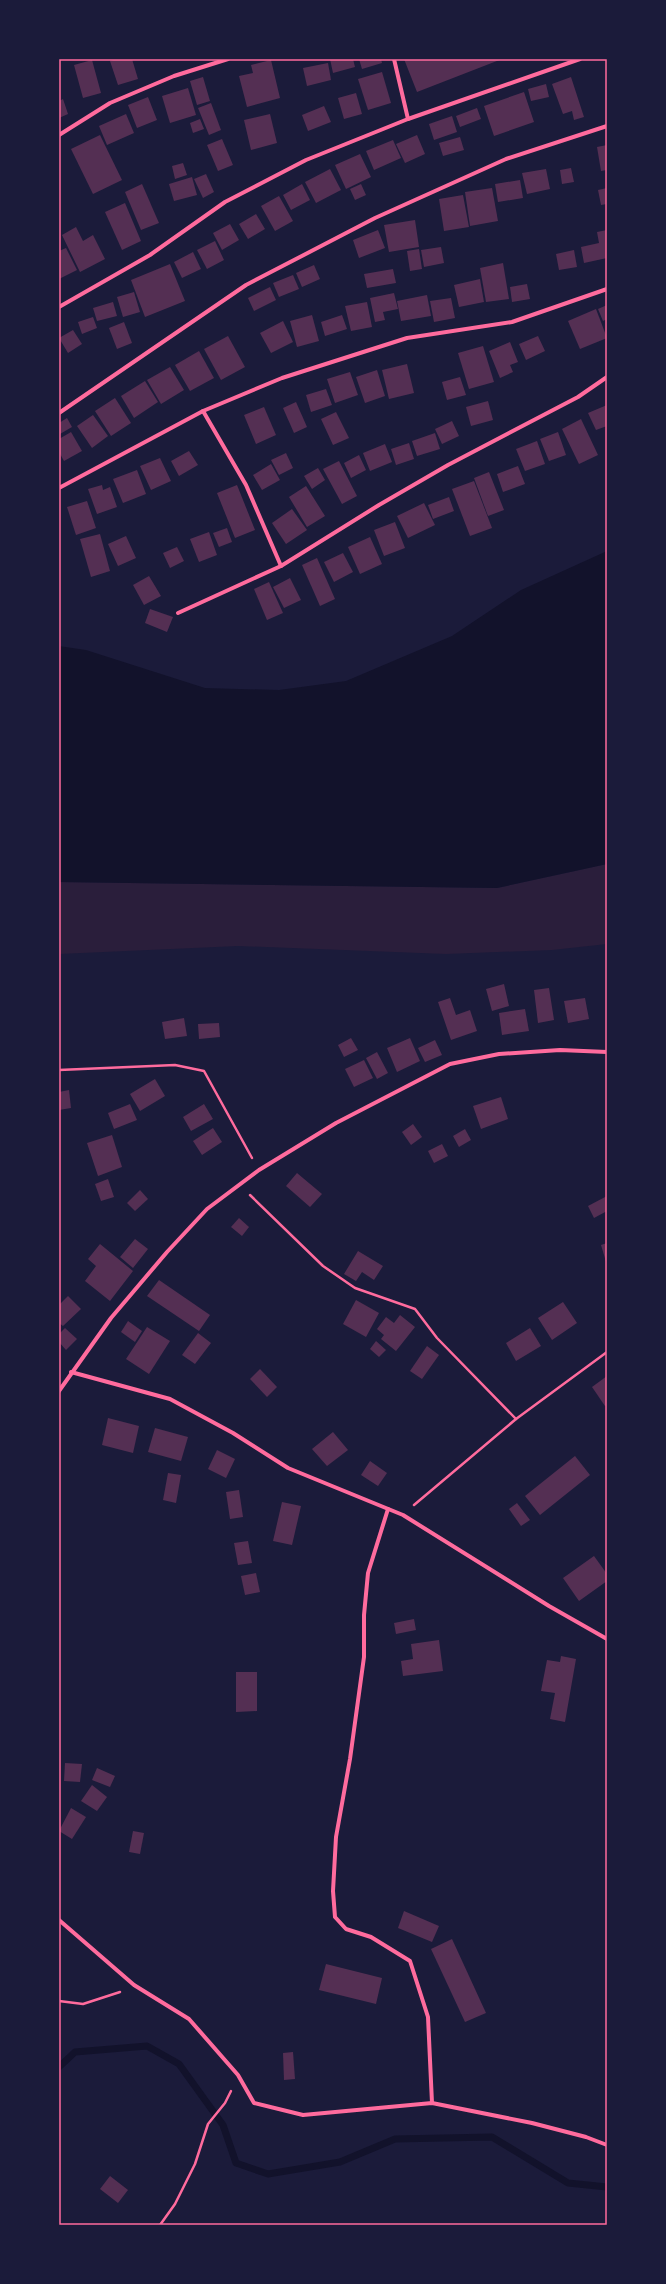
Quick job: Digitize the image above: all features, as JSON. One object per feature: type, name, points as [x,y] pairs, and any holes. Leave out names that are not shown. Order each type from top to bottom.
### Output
[{"type":"street","points":[[59,135],[110,103],[174,76],[228,59]]},
{"type":"street","points":[[394,59],[408,119]]},
{"type":"street","points":[[59,307],[150,255],[225,202],[306,160],[408,119],[580,59]]},
{"type":"street","points":[[59,412],[246,285],[375,218],[506,159],[607,126]]},
{"type":"street","points":[[59,488],[202,411],[282,378],[407,338],[512,322],[607,289]]},
{"type":"street","points":[[178,613],[281,566],[386,501],[578,397],[607,377]]},
{"type":"street","points":[[202,411],[246,485],[281,566]]},
{"type":"street","points":[[59,1391],[71,1372],[111,1318],[167,1252],[207,1209],[238,1184],[259,1170],[336,1123],[450,1064],[507,1054],[560,1050],[607,1052]]},
{"type":"street","points":[[71,1372],[170,1399],[233,1433],[288,1468],[403,1514],[550,1606],[607,1639]]},
{"type":"street","points":[[388,1509],[368,1573],[364,1615],[364,1657],[350,1759],[336,1837],[333,1891],[335,1917],[346,1929],[371,1937],[410,1961],[428,2016],[432,2103]]},
{"type":"street","points":[[59,1920],[134,1985],[189,2019],[238,2076],[254,2103],[303,2115],[432,2103],[532,2123],[586,2137],[607,2145]]},
{"type":"path","points":[[59,1070],[175,1065],[204,1071],[259,1170]]},
{"type":"path","points":[[238,1184],[323,1266],[355,1288],[415,1309],[437,1338],[516,1419]]},
{"type":"path","points":[[403,1514],[516,1419],[607,1352]]},
{"type":"path","points":[[59,2001],[83,2004],[116,1995],[134,1985]]},
{"type":"path","points":[[160,2225],[175,2204],[195,2164],[208,2124],[225,2103]]},
{"type":"shaded area","points":[[607,551],[607,864],[497,888],[59,882],[59,646],[86,650],[205,688],[279,690],[346,681],[452,636],[521,590]]},
{"type":"shaded area","points":[[607,864],[607,944],[552,950],[446,954],[238,946],[59,954],[59,882],[497,888]]},
{"type":"building","points":[[117,59],[132,59],[138,79],[118,85],[110,61]]},
{"type":"building","points":[[330,59],[353,59],[355,67],[333,73]]},
{"type":"building","points":[[359,59],[381,59],[382,63],[362,69]]},
{"type":"building","points":[[404,59],[502,59],[417,92]]},
{"type":"building","points":[[92,60],[101,93],[83,98],[74,65]]},
{"type":"building","points":[[271,60],[280,98],[247,107],[239,76],[253,73],[251,65]]},
{"type":"building","points":[[328,63],[331,80],[307,86],[303,68]]},
{"type":"building","points":[[382,72],[391,103],[368,110],[358,79]]},
{"type":"building","points":[[203,77],[210,101],[197,105],[190,81]]},
{"type":"building","points":[[571,77],[584,117],[574,120],[572,111],[563,114],[552,84]]},
{"type":"building","points":[[546,84],[549,97],[531,101],[528,89]]},
{"type":"building","points":[[188,88],[196,115],[170,123],[162,96]]},
{"type":"building","points":[[524,92],[534,122],[494,136],[484,106]]},
{"type":"building","points":[[356,93],[362,114],[344,119],[338,98]]},
{"type":"building","points":[[148,97],[157,120],[137,128],[128,105]]},
{"type":"building","points":[[63,99],[68,114],[59,118],[59,101]]},
{"type":"building","points":[[211,103],[221,130],[209,135],[198,108]]},
{"type":"building","points":[[324,106],[331,122],[308,131],[302,115]]},
{"type":"building","points":[[477,108],[481,119],[460,127],[456,116]]},
{"type":"building","points":[[126,114],[134,133],[107,145],[99,126]]},
{"type":"building","points":[[270,114],[277,143],[251,150],[244,120]]},
{"type":"building","points":[[452,116],[457,132],[434,140],[429,124]]},
{"type":"building","points":[[200,119],[204,129],[193,133],[190,123]]},
{"type":"building","points":[[100,135],[122,180],[93,194],[71,149]]},
{"type":"building","points":[[417,135],[425,154],[405,163],[396,144]]},
{"type":"building","points":[[460,137],[464,150],[443,156],[439,143]]},
{"type":"building","points":[[222,139],[233,165],[218,171],[207,145]]},
{"type":"building","points":[[393,140],[401,158],[374,170],[366,151]]},
{"type":"building","points":[[607,145],[607,170],[601,171],[597,147]]},
{"type":"building","points":[[360,154],[371,177],[346,189],[335,165]]},
{"type":"building","points":[[183,163],[187,175],[175,179],[172,166]]},
{"type":"building","points":[[571,168],[574,182],[562,184],[560,170]]},
{"type":"building","points":[[330,169],[341,190],[316,203],[305,182]]},
{"type":"building","points":[[546,169],[550,189],[527,194],[522,173]]},
{"type":"building","points":[[206,174],[214,192],[203,198],[194,179]]},
{"type":"building","points":[[192,177],[197,195],[174,201],[169,184]]},
{"type":"building","points":[[520,180],[523,198],[498,202],[495,184]]},
{"type":"building","points":[[142,184],[159,223],[141,230],[125,192]]},
{"type":"building","points":[[302,184],[310,200],[291,210],[283,195]]},
{"type":"building","points":[[361,184],[366,195],[355,200],[350,189]]},
{"type":"building","points":[[492,188],[498,221],[470,226],[465,192]]},
{"type":"building","points":[[607,188],[607,204],[601,205],[598,190]]},
{"type":"building","points":[[463,195],[469,227],[444,231],[439,199]]},
{"type":"building","points":[[279,196],[293,221],[275,231],[261,206]]},
{"type":"building","points":[[125,203],[141,241],[122,250],[105,212]]},
{"type":"building","points":[[256,214],[265,229],[248,239],[239,224]]},
{"type":"building","points":[[415,220],[419,247],[389,252],[384,225]]},
{"type":"building","points":[[230,224],[239,240],[222,250],[213,233]]},
{"type":"building","points":[[76,227],[83,241],[93,235],[105,259],[80,272],[62,235]]},
{"type":"building","points":[[378,230],[385,248],[359,258],[353,240]]},
{"type":"building","points":[[607,230],[607,258],[584,263],[581,247],[599,243],[597,232]]},
{"type":"building","points":[[215,241],[224,260],[207,269],[197,250]]},
{"type":"building","points":[[441,247],[444,263],[424,267],[421,250]]},
{"type":"building","points":[[66,248],[77,270],[59,279],[59,251]]},
{"type":"building","points":[[419,249],[422,269],[410,271],[407,251]]},
{"type":"building","points":[[574,250],[577,267],[559,270],[556,254]]},
{"type":"building","points":[[193,252],[201,269],[182,278],[174,262]]},
{"type":"building","points":[[503,263],[509,299],[486,302],[480,268]]},
{"type":"building","points":[[170,264],[185,301],[145,317],[131,280]]},
{"type":"building","points":[[314,265],[320,279],[302,287],[296,273]]},
{"type":"building","points":[[393,269],[396,283],[367,288],[364,274]]},
{"type":"building","points":[[293,275],[299,289],[279,297],[273,283]]},
{"type":"building","points":[[480,279],[484,302],[459,307],[454,285]]},
{"type":"building","points":[[527,284],[530,299],[512,302],[510,287]]},
{"type":"building","points":[[270,287],[276,300],[254,311],[248,298]]},
{"type":"building","points":[[134,292],[140,312],[123,317],[117,297]]},
{"type":"building","points":[[394,293],[398,309],[383,312],[385,320],[375,322],[370,298]]},
{"type":"building","points":[[427,295],[431,316],[401,321],[397,301]]},
{"type":"building","points":[[451,298],[455,318],[434,322],[430,301]]},
{"type":"building","points":[[113,302],[117,316],[97,321],[93,308]]},
{"type":"building","points":[[367,302],[372,327],[351,331],[345,306]]},
{"type":"building","points":[[607,305],[607,319],[603,321],[598,309]]},
{"type":"building","points":[[596,309],[607,338],[580,349],[568,321]]},
{"type":"building","points":[[312,315],[319,341],[297,347],[290,321]]},
{"type":"building","points":[[342,315],[347,329],[325,336],[321,322]]},
{"type":"building","points":[[93,317],[97,328],[82,334],[78,322]]},
{"type":"building","points":[[283,321],[293,342],[271,353],[260,333]]},
{"type":"building","points":[[124,322],[132,343],[117,349],[109,328]]},
{"type":"building","points":[[73,330],[82,344],[68,353],[59,338]]},
{"type":"building","points":[[228,336],[245,367],[221,380],[204,349]]},
{"type":"building","points":[[538,336],[545,351],[526,360],[519,344]]},
{"type":"building","points":[[510,342],[518,362],[510,365],[513,372],[500,378],[489,351]]},
{"type":"building","points":[[483,346],[494,382],[469,389],[458,353]]},
{"type":"building","points":[[199,351],[214,378],[190,391],[175,365]]},
{"type":"building","points":[[407,364],[414,393],[389,399],[382,370]]},
{"type":"building","points":[[170,367],[184,390],[161,404],[147,380]]},
{"type":"building","points":[[377,370],[385,396],[365,403],[356,377]]},
{"type":"building","points":[[350,372],[358,395],[335,403],[327,379]]},
{"type":"building","points":[[460,377],[466,395],[447,400],[442,382]]},
{"type":"building","points":[[145,381],[158,402],[134,418],[121,396]]},
{"type":"building","points":[[326,389],[332,405],[311,412],[306,395]]},
{"type":"building","points":[[115,398],[131,423],[111,436],[95,411]]},
{"type":"building","points":[[488,401],[493,420],[471,426],[466,407]]},
{"type":"building","points":[[296,402],[307,427],[294,433],[283,408]]},
{"type":"building","points":[[607,405],[607,426],[596,430],[588,413]]},
{"type":"building","points":[[264,407],[276,435],[256,444],[244,415]]},
{"type":"building","points":[[336,412],[349,438],[333,445],[321,419]]},
{"type":"building","points":[[93,415],[108,436],[92,448],[77,426]]},
{"type":"building","points":[[67,418],[72,427],[60,434],[59,423]]},
{"type":"building","points":[[581,419],[598,455],[579,464],[562,429]]},
{"type":"building","points":[[452,421],[459,436],[442,444],[435,429]]},
{"type":"building","points":[[71,432],[82,451],[64,461],[59,452],[59,439]]},
{"type":"building","points":[[558,432],[566,455],[549,461],[540,439]]},
{"type":"building","points":[[435,433],[440,449],[417,456],[412,441]]},
{"type":"building","points":[[537,441],[545,464],[525,471],[516,449]]},
{"type":"building","points":[[409,443],[414,459],[396,465],[391,449]]},
{"type":"building","points":[[385,444],[392,462],[370,471],[363,453]]},
{"type":"building","points":[[189,451],[198,465],[179,476],[171,461]]},
{"type":"building","points":[[286,453],[293,468],[279,475],[271,460]]},
{"type":"building","points":[[359,455],[366,470],[351,478],[344,463]]},
{"type":"building","points":[[160,458],[171,481],[151,490],[140,466]]},
{"type":"building","points":[[339,461],[357,496],[342,504],[323,469]]},
{"type":"building","points":[[271,464],[280,480],[262,490],[253,475]]},
{"type":"building","points":[[518,466],[525,484],[503,492],[497,474]]},
{"type":"building","points":[[318,468],[325,480],[312,489],[304,476]]},
{"type":"building","points":[[137,470],[146,494],[123,503],[113,479]]},
{"type":"building","points":[[489,472],[504,510],[488,516],[474,478]]},
{"type":"building","points":[[474,481],[492,528],[470,536],[452,489]]},
{"type":"building","points":[[102,485],[103,490],[110,487],[117,507],[97,514],[88,489]]},
{"type":"building","points":[[237,485],[255,530],[235,538],[217,493]]},
{"type":"building","points":[[306,486],[325,516],[307,527],[289,497]]},
{"type":"building","points":[[449,497],[454,511],[433,519],[428,505]]},
{"type":"building","points":[[87,501],[96,528],[76,535],[67,507]]},
{"type":"building","points":[[424,503],[435,525],[408,538],[397,516]]},
{"type":"building","points":[[292,509],[307,530],[286,544],[272,523]]},
{"type":"building","points":[[395,522],[405,548],[384,556],[374,530]]},
{"type":"building","points":[[227,528],[232,542],[219,547],[213,533]]},
{"type":"building","points":[[209,532],[217,555],[199,562],[190,539]]},
{"type":"building","points":[[100,534],[110,571],[91,577],[80,539]]},
{"type":"building","points":[[126,536],[136,558],[118,566],[108,544]]},
{"type":"building","points":[[370,537],[382,564],[360,574],[348,547]]},
{"type":"building","points":[[177,547],[184,561],[170,568],[163,553]]},
{"type":"building","points":[[343,553],[353,572],[334,582],[324,562]]},
{"type":"building","points":[[317,558],[335,599],[320,606],[302,565]]},
{"type":"building","points":[[149,576],[161,596],[144,605],[133,585]]},
{"type":"building","points":[[290,578],[301,600],[284,608],[273,587]]},
{"type":"building","points":[[269,582],[283,613],[267,620],[254,589]]},
{"type":"building","points":[[150,609],[173,617],[167,632],[145,623]]},
{"type":"building","points":[[504,984],[509,1006],[492,1011],[486,989]]},
{"type":"building","points":[[549,988],[554,1020],[538,1023],[534,990]]},
{"type":"building","points":[[450,998],[456,1015],[470,1010],[477,1031],[451,1040],[438,1002]]},
{"type":"building","points":[[585,998],[589,1019],[568,1023],[564,1001]]},
{"type":"building","points":[[525,1009],[529,1031],[502,1035],[499,1013]]},
{"type":"building","points":[[184,1018],[187,1036],[165,1039],[162,1022]]},
{"type":"building","points":[[219,1023],[220,1037],[199,1039],[198,1024]]},
{"type":"building","points":[[351,1038],[358,1050],[344,1057],[338,1045]]},
{"type":"building","points":[[410,1038],[420,1061],[397,1072],[387,1048]]},
{"type":"building","points":[[435,1040],[442,1055],[425,1062],[418,1048]]},
{"type":"building","points":[[377,1052],[388,1073],[377,1079],[366,1058]]},
{"type":"building","points":[[364,1060],[373,1078],[354,1087],[345,1069]]},
{"type":"building","points":[[155,1079],[165,1096],[140,1111],[130,1094]]},
{"type":"building","points":[[69,1090],[71,1108],[59,1110],[59,1092]]},
{"type":"building","points":[[501,1097],[508,1119],[481,1129],[473,1106]]},
{"type":"building","points":[[130,1104],[137,1120],[114,1129],[108,1113]]},
{"type":"building","points":[[204,1104],[213,1119],[191,1131],[183,1117]]},
{"type":"building","points":[[413,1124],[422,1137],[411,1145],[402,1132]]},
{"type":"building","points":[[213,1128],[222,1142],[202,1155],[193,1141]]},
{"type":"building","points":[[465,1129],[471,1140],[459,1147],[453,1136]]},
{"type":"building","points":[[112,1135],[122,1167],[98,1176],[87,1143]]},
{"type":"building","points":[[442,1144],[448,1156],[434,1163],[428,1151]]},
{"type":"building","points":[[297,1173],[322,1194],[310,1207],[286,1186]]},
{"type":"building","points":[[108,1179],[114,1197],[101,1201],[95,1184]]},
{"type":"building","points":[[140,1190],[148,1199],[135,1211],[127,1203]]},
{"type":"building","points":[[607,1196],[607,1211],[594,1218],[588,1206]]},
{"type":"building","points":[[239,1218],[249,1227],[242,1236],[231,1227]]},
{"type":"building","points":[[135,1239],[148,1249],[133,1268],[120,1257]]},
{"type":"building","points":[[607,1243],[607,1265],[601,1245]]},
{"type":"building","points":[[100,1244],[133,1271],[110,1301],[85,1281],[96,1266],[88,1259]]},
{"type":"building","points":[[358,1251],[383,1266],[374,1280],[362,1272],[356,1281],[344,1274]]},
{"type":"building","points":[[159,1280],[210,1315],[199,1331],[147,1296]]},
{"type":"building","points":[[68,1296],[81,1309],[63,1326],[59,1323],[59,1305]]},
{"type":"building","points":[[356,1300],[379,1313],[366,1337],[343,1324]]},
{"type":"building","points":[[563,1302],[577,1323],[552,1340],[538,1318]]},
{"type":"building","points":[[400,1315],[415,1327],[396,1351],[381,1339],[384,1335],[377,1329],[386,1317],[394,1323]]},
{"type":"building","points":[[128,1321],[142,1331],[135,1342],[121,1332]]},
{"type":"building","points":[[147,1327],[170,1341],[149,1374],[126,1359]]},
{"type":"building","points":[[65,1328],[77,1339],[66,1350],[59,1342],[59,1334]]},
{"type":"building","points":[[530,1328],[541,1346],[516,1361],[506,1343]]},
{"type":"building","points":[[198,1333],[211,1343],[195,1364],[182,1355]]},
{"type":"building","points":[[376,1341],[386,1350],[379,1357],[370,1349]]},
{"type":"building","points":[[427,1346],[439,1355],[422,1379],[410,1371]]},
{"type":"building","points":[[260,1369],[277,1387],[267,1397],[250,1379]]},
{"type":"building","points":[[607,1376],[607,1405],[605,1406],[592,1387]]},
{"type":"building","points":[[108,1418],[139,1426],[133,1453],[102,1445]]},
{"type":"building","points":[[155,1428],[188,1437],[181,1461],[148,1452]]},
{"type":"building","points":[[333,1432],[348,1450],[327,1466],[312,1449]]},
{"type":"building","points":[[217,1450],[235,1459],[226,1478],[208,1469]]},
{"type":"building","points":[[575,1456],[590,1475],[540,1515],[525,1496]]},
{"type":"building","points":[[370,1461],[387,1473],[378,1486],[361,1475]]},
{"type":"building","points":[[168,1473],[181,1475],[176,1503],[163,1500]]},
{"type":"building","points":[[239,1490],[243,1517],[230,1519],[226,1492]]},
{"type":"building","points":[[282,1502],[301,1506],[292,1545],[273,1541]]},
{"type":"building","points":[[517,1503],[530,1520],[521,1526],[509,1509]]},
{"type":"building","points":[[248,1541],[252,1563],[238,1565],[234,1543]]},
{"type":"building","points":[[594,1556],[607,1574],[607,1581],[579,1601],[563,1578]]},
{"type":"building","points":[[256,1573],[260,1592],[245,1595],[241,1576]]},
{"type":"building","points":[[414,1619],[416,1630],[396,1634],[394,1623]]},
{"type":"building","points":[[439,1640],[443,1671],[403,1676],[401,1661],[413,1659],[411,1644]]},
{"type":"building","points":[[561,1656],[576,1659],[565,1722],[550,1719],[555,1693],[541,1691],[547,1660],[560,1662]]},
{"type":"building","points":[[236,1672],[257,1672],[257,1711],[236,1712]]},
{"type":"building","points":[[65,1763],[82,1764],[80,1782],[64,1781]]},
{"type":"building","points":[[97,1768],[115,1776],[110,1787],[92,1780]]},
{"type":"building","points":[[92,1785],[107,1797],[97,1811],[81,1801]]},
{"type":"building","points":[[71,1808],[86,1817],[72,1839],[59,1831]]},
{"type":"building","points":[[133,1831],[144,1833],[140,1854],[129,1852]]},
{"type":"building","points":[[404,1911],[439,1926],[432,1942],[398,1928]]},
{"type":"building","points":[[452,1939],[486,2013],[465,2022],[431,1949]]},
{"type":"building","points":[[326,1964],[382,1978],[376,2004],[319,1990]]},
{"type":"building","points":[[293,2052],[295,2079],[284,2080],[283,2053]]},
{"type":"building","points":[[110,2176],[128,2190],[118,2203],[100,2189]]},
{"type":"waterway","points":[[59,2067],[75,2052],[147,2046],[179,2064],[223,2125],[236,2163],[268,2174],[340,2162],[395,2139],[492,2137],[568,2183],[607,2187]]}]
